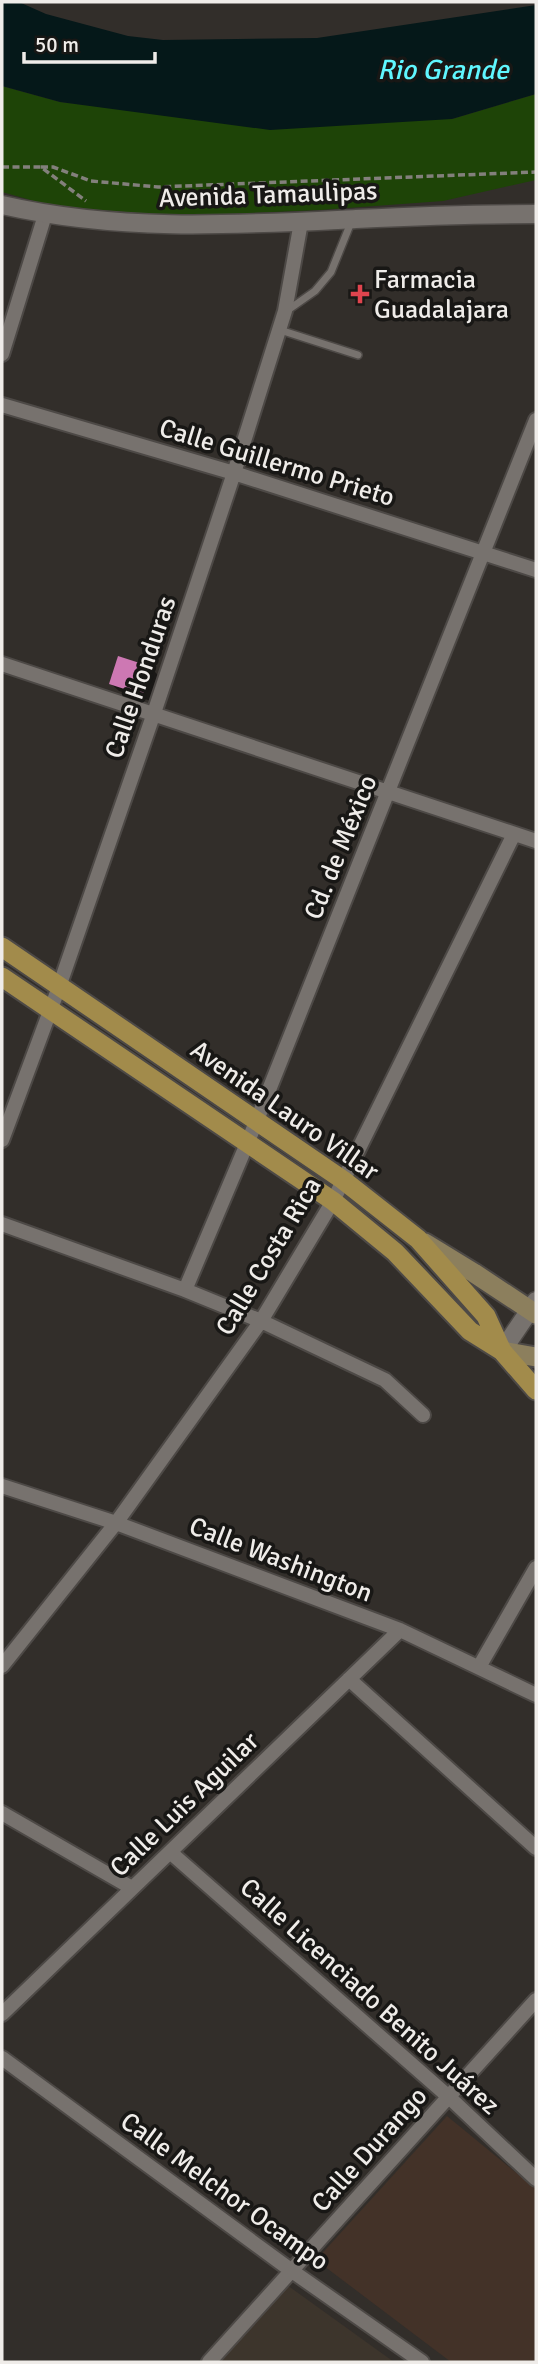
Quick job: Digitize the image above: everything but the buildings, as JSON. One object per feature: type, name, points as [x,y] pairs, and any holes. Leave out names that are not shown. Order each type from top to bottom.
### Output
[{"type":"main road","name":"Avenida Lauro Villar","points":[[2,947],[343,1180],[418,1239],[486,1316],[502,1351],[536,1390]]},
{"type":"main road","name":"Avenida Lauro Villar","points":[[2,977],[333,1201],[395,1252],[470,1331],[502,1351]]},
{"type":"main road","points":[[418,1239],[534,1309]]},
{"type":"main road","points":[[502,1351],[536,1357]]},
{"type":"street","name":"Avenida Tamaulipas","points":[[2,205],[46,215],[166,226],[536,214]]},
{"type":"street","points":[[2,354],[46,215]]},
{"type":"street","name":"Calle Honduras","points":[[2,1140],[59,987],[234,473],[280,330],[301,222]]},
{"type":"street","name":"Calle Guillermo Prieto","points":[[2,405],[234,473],[536,570]]},
{"type":"street","name":"Cd. de México","points":[[185,1290],[257,1120],[536,420]]},
{"type":"street","points":[[2,664],[536,841]]},
{"type":"street","name":"Calle Costa Rica","points":[[2,1666],[116,1523],[261,1321],[333,1201],[514,834]]},
{"type":"street","points":[[2,1224],[185,1290],[261,1321],[386,1380],[423,1415]]},
{"type":"street","points":[[502,1351],[534,1309]]},
{"type":"street","name":"Calle Washington","points":[[2,1486],[116,1523],[400,1630],[536,1695]]},
{"type":"street","points":[[479,1667],[536,1568]]},
{"type":"street","name":"Calle Luis Aguilar","points":[[2,2014],[400,1630]]},
{"type":"street","points":[[349,1679],[536,1848]]},
{"type":"street","points":[[2,1813],[132,1888]]},
{"type":"street","name":"Calle Licenciado Benito Juárez","points":[[170,1852],[450,2098],[536,2179]]},
{"type":"street","name":"Calle Durango","points":[[209,2362],[536,2000]]},
{"type":"street","name":"Calle Melchor Ocampo","points":[[2,2058],[292,2271],[422,2362]]},
{"type":"lane","points":[[285,311],[315,291],[331,272],[352,219]]},
{"type":"lane","points":[[280,330],[359,355]]},
{"type":"path","points":[[2,167],[53,167],[91,181],[158,187],[536,172]]},
{"type":"path","points":[[41,167],[112,222]]},
{"type":"shaded area","points":[[447,2116],[536,2189],[536,2362],[451,2362],[316,2260]]},
{"type":"shaded area","points":[[287,2285],[394,2362],[218,2362]]},
{"type":"green space","points":[[2,86],[60,102],[147,112],[452,119],[536,94],[536,180],[443,201],[320,210],[175,216],[52,206],[2,192]]},
{"type":"water","name":"Rio Grande","points":[[2,2],[19,2],[46,14],[128,36],[163,40],[317,38],[536,5],[536,94],[452,119],[270,130],[60,102],[2,86]]},
{"type":"place","name":"Farmacia Guadalajara","points":[[360,294]]}]
